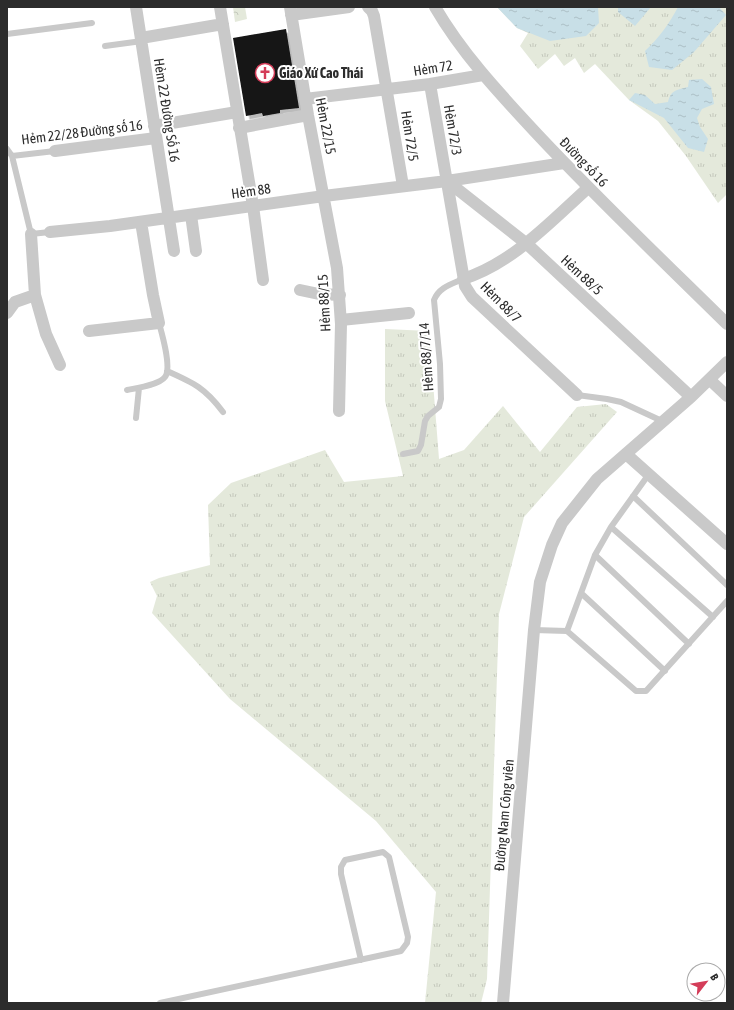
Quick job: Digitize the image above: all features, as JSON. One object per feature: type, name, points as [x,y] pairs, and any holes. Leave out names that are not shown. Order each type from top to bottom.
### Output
[{"type":"street","name":"Hẻm 22 Đường Số 16","points":[[136,7],[174,251]]},
{"type":"street","points":[[220,7],[253,206],[263,280]]},
{"type":"street","points":[[290,11],[349,7]]},
{"type":"street","name":"Hẻm 72/5","points":[[368,7],[372,10],[374,16],[388,90],[403,186]]},
{"type":"street","name":"Đường số 16","points":[[435,7],[460,47],[483,75],[564,163],[727,324]]},
{"type":"street","name":"Hẻm 22/15","points":[[290,11],[324,196]]},
{"type":"street","points":[[141,40],[223,24]]},
{"type":"street","name":"Hẻm 72","points":[[305,99],[388,90],[483,75]]},
{"type":"street","name":"Hẻm 72/3","points":[[430,84],[447,181]]},
{"type":"street","points":[[154,126],[237,112]]},
{"type":"street","points":[[239,128],[308,115]]},
{"type":"street","name":"Hẻm 22/28 Đường số 16","points":[[56,151],[156,138]]},
{"type":"street","name":"Hẻm 88","points":[[50,232],[141,222],[324,196],[447,181],[564,163]]},
{"type":"street","name":"Hẻm 88/5","points":[[447,181],[527,244],[691,397]]},
{"type":"street","name":"Hẻm 88/7","points":[[447,181],[465,286],[472,297],[577,396]]},
{"type":"street","points":[[463,280],[510,256],[527,244],[588,188]]},
{"type":"street","name":"Hẻm 88/15","points":[[324,196],[337,268],[340,295],[341,320],[339,410]]},
{"type":"street","points":[[191,215],[196,251]]},
{"type":"street","points":[[89,331],[159,323],[141,222]]},
{"type":"street","points":[[31,234],[35,295],[46,334],[60,366]]},
{"type":"street","points":[[300,290],[320,294],[340,295]]},
{"type":"street","points":[[7,313],[16,302],[35,295]]},
{"type":"street","points":[[341,320],[409,313]]},
{"type":"street","name":"Đường Nam Công viên","points":[[503,1003],[534,630],[540,582],[552,546],[562,523],[598,479],[710,380],[727,362]]},
{"type":"street","points":[[710,380],[727,396]]},
{"type":"street","points":[[626,454],[727,544]]},
{"type":"lane","points":[[7,34],[92,22]]},
{"type":"lane","points":[[105,46],[141,40]]},
{"type":"lane","points":[[7,149],[12,156],[31,234]]},
{"type":"lane","name":"Hẻm 22/28 Đường số 16","points":[[12,156],[56,151]]},
{"type":"lane","name":"Hẻm 88","points":[[31,234],[50,232]]},
{"type":"lane","name":"Hẻm 88/7/14","points":[[403,454],[418,451],[421,445],[425,421],[428,416],[439,406],[441,399],[440,364],[434,300],[436,294],[440,290],[463,280]]},
{"type":"lane","points":[[127,390],[139,388],[162,380],[168,371],[159,323]]},
{"type":"lane","points":[[168,371],[204,390],[223,412]]},
{"type":"lane","points":[[136,418],[139,388]]},
{"type":"lane","points":[[577,396],[621,402],[662,421]]},
{"type":"lane","points":[[567,631],[595,555],[610,527],[649,474]]},
{"type":"lane","points":[[633,496],[727,585]]},
{"type":"lane","points":[[610,527],[713,617]]},
{"type":"lane","points":[[595,555],[689,644]]},
{"type":"lane","points":[[581,593],[665,671]]},
{"type":"lane","points":[[534,630],[567,631],[636,691],[646,691],[727,602]]},
{"type":"lane","points":[[160,1003],[361,960],[402,951],[408,938],[388,857],[382,852],[345,860],[341,867],[341,874],[361,960]]},
{"type":"green space","points":[[233,7],[245,7],[247,19],[235,22]]},
{"type":"green space","points":[[497,7],[727,7],[727,194],[718,203],[686,156],[658,121],[629,100],[595,64],[584,73],[575,58],[564,66],[555,54],[538,69],[520,46],[528,33],[517,28]]},
{"type":"green space","points":[[385,329],[429,331],[439,459],[464,450],[503,406],[540,452],[577,407],[606,404],[617,412],[524,517],[499,614],[487,979],[481,1003],[425,1003],[436,892],[376,821],[230,699],[152,613],[157,596],[150,582],[159,578],[210,565],[208,505],[231,483],[325,450],[344,482],[403,476],[385,401]]},
{"type":"water","points":[[497,7],[598,7],[599,23],[586,36],[550,41],[517,28]]},
{"type":"water","points":[[618,7],[651,7],[635,26],[618,12]]},
{"type":"water","points":[[678,7],[719,7],[726,15],[694,52],[672,70],[649,67],[645,51],[655,41]]},
{"type":"water","points":[[702,79],[711,87],[714,104],[702,109],[697,118],[700,127],[708,139],[704,152],[688,148],[664,118],[629,100],[635,93],[645,95],[655,104],[668,102],[672,93],[688,87],[689,80]]},
{"type":"building","name":"Giáo Xứ Cao Thái","points":[[286,29],[299,108],[280,110],[280,113],[263,116],[262,113],[246,116],[233,38]]},
{"type":"place","name":"Giáo Xứ Cao Thái","points":[[265,73]]}]
